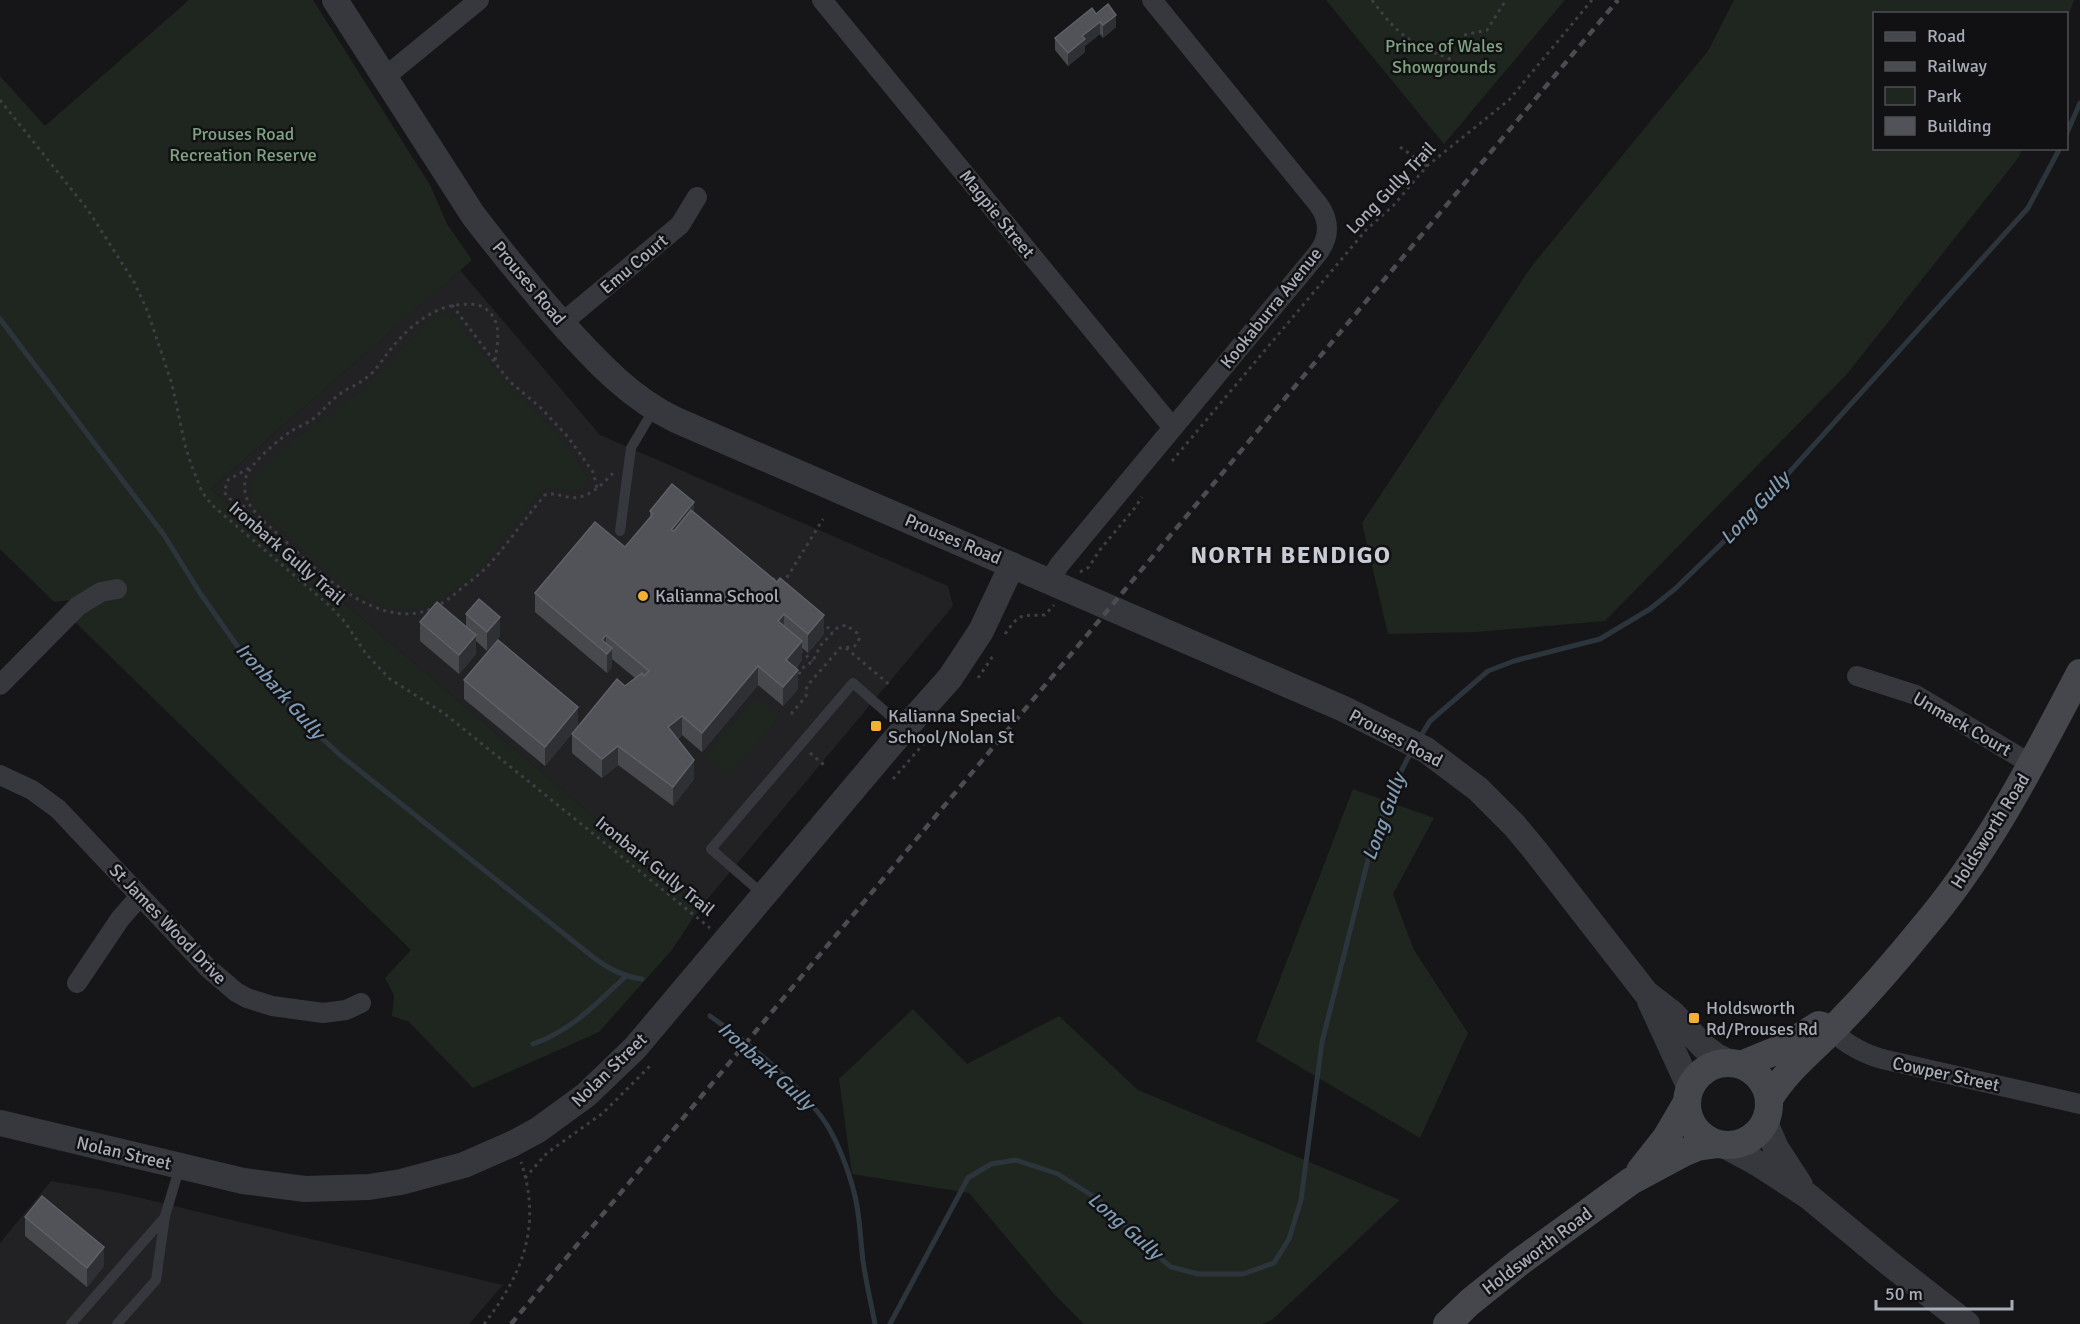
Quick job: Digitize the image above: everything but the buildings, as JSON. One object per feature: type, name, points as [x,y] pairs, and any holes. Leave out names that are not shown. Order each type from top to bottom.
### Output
[{"type":"main road","name":"Holdsworth Road","points":[[1767,1111],[1794,1066],[1827,1026],[1881,976],[1957,885],[1992,832],[2080,673]]},
{"type":"main road","name":"Holdsworth Road","points":[[1735,1064],[1780,1049],[1827,1026]]},
{"type":"main road","points":[[1717,1064],[1735,1064],[1751,1070],[1760,1078],[1766,1088],[1767,1111],[1758,1133],[1736,1145],[1721,1145],[1705,1138],[1695,1129],[1689,1116],[1688,1095],[1696,1078],[1706,1069],[1717,1064]]},
{"type":"main road","name":"Holdsworth Road","points":[[1631,1181],[1666,1138],[1688,1095]]},
{"type":"main road","name":"Holdsworth Road","points":[[1447,1324],[1470,1302],[1521,1261],[1631,1181],[1691,1149],[1721,1145]]},
{"type":"street","name":"Prouses Road","points":[[335,0],[473,215],[514,269],[605,369],[654,409],[1344,710],[1416,745],[1478,789],[1514,825],[1558,878],[1647,993],[1672,1014],[1704,1047],[1716,1056],[1735,1064]]},
{"type":"street","points":[[385,76],[479,0]]},
{"type":"street","name":"Magpie Street","points":[[822,0],[1173,428]]},
{"type":"street","name":"Kookaburra Avenue","points":[[1049,581],[1060,564],[1318,254],[1325,242],[1328,228],[1325,215],[1318,204],[1152,0]]},
{"type":"street","name":"Emu Court","points":[[562,323],[680,225],[696,197]]},
{"type":"street","name":"Nolan Street","points":[[0,1123],[180,1166],[273,1186],[305,1189],[369,1187],[411,1180],[464,1165],[538,1130],[612,1072],[635,1048],[904,728],[950,678],[971,648],[1012,565]]},
{"type":"street","points":[[0,685],[78,606],[101,592],[117,589]]},
{"type":"street","name":"Unmack Court","points":[[1857,676],[1916,695],[2031,764]]},
{"type":"street","name":"St James Wood Drive","points":[[0,775],[32,790],[58,809],[217,977],[247,998],[272,1006],[323,1013],[346,1010],[361,1002]]},
{"type":"street","points":[[77,983],[120,919],[140,896]]},
{"type":"street","name":"Prouses Road","points":[[1647,993],[1688,1095]]},
{"type":"street","name":"Cowper Street","points":[[1827,1026],[1853,1048],[1882,1059],[2080,1104]]},
{"type":"street","points":[[1767,1111],[1776,1148],[1808,1196]]},
{"type":"street","points":[[1721,1145],[1753,1161],[1808,1196],[1967,1324]]},
{"type":"lane","points":[[620,531],[631,448],[654,409]]},
{"type":"lane","points":[[764,895],[711,849],[853,683],[904,728]]},
{"type":"lane","points":[[117,1324],[156,1280],[165,1216],[180,1166]]},
{"type":"lane","points":[[70,1324],[165,1216]]},
{"type":"path","points":[[1372,0],[1402,36],[1452,60]]},
{"type":"path","points":[[1464,35],[1487,30],[1506,0]]},
{"type":"path","name":"Long Gully Trail","points":[[1169,464],[1181,453],[1359,238],[1398,201],[1427,166],[1509,100],[1592,0]]},
{"type":"path","name":"Ironbark Gully Trail","points":[[0,100],[88,210],[134,282],[147,310],[172,384],[184,445],[202,492],[213,505],[330,606],[345,622],[366,654],[390,679],[445,714],[725,941]]},
{"type":"path","points":[[1400,147],[1427,166]]},
{"type":"path","points":[[495,360],[499,337],[498,327],[486,309],[478,305],[452,305],[430,314],[414,325],[365,380],[341,393],[313,419],[288,433],[250,467],[228,480],[224,492],[230,500],[250,509],[329,582],[355,598],[385,612],[408,613],[430,610],[474,578],[494,560],[545,495],[552,493],[571,498],[582,497],[597,488],[630,454]]},
{"type":"path","points":[[452,305],[510,381],[540,407],[568,437],[593,472],[597,488]]},
{"type":"path","points":[[250,467],[246,476],[245,488],[250,509]]},
{"type":"path","points":[[1082,570],[1089,567],[1099,551],[1134,509],[1145,490]]},
{"type":"path","points":[[758,574],[770,576],[781,588],[823,519]]},
{"type":"path","points":[[814,618],[833,632]]},
{"type":"path","points":[[791,714],[806,696],[807,686],[840,648],[856,645],[859,639],[857,633],[843,624],[820,646],[813,661],[803,666],[797,680]]},
{"type":"path","points":[[844,647],[891,686]]},
{"type":"path","points":[[799,649],[813,661]]},
{"type":"path","points":[[484,1324],[510,1287],[522,1263],[530,1216],[521,1162]]},
{"type":"shaded area","name":"Kalianna School","points":[[460,270],[600,435],[948,586],[953,606],[700,908],[211,489]]},
{"type":"shaded area","points":[[51,1181],[120,1193],[503,1285],[469,1324],[0,1324],[0,1243]]},
{"type":"green space","name":"Prouses Road Recreation Reserve","points":[[189,0],[313,0],[430,185],[447,224],[472,260],[211,489],[700,908],[671,951],[599,1032],[473,1088],[409,1022],[392,1016],[394,995],[385,978],[411,950],[75,622],[72,600],[54,602],[0,549],[0,76],[45,126]]},
{"type":"green space","name":"Prince of Wales Showgrounds","points":[[1326,0],[1565,0],[1444,144]]},
{"type":"green space","points":[[1734,0],[2074,0],[2068,17],[2068,12],[1873,12],[1873,150],[2022,150],[2019,157],[1847,374],[1605,621],[1476,632],[1388,634],[1362,523],[1531,267],[1708,51]]},
{"type":"green space","points":[[445,314],[455,317],[503,380],[555,431],[588,477],[582,488],[571,492],[557,488],[541,490],[474,576],[433,605],[414,609],[388,609],[346,589],[252,503],[252,477],[280,450],[361,391],[429,321]]},
{"type":"green space","points":[[751,702],[765,703],[779,716],[730,775],[706,756]]},
{"type":"green space","points":[[1353,789],[1434,818],[1393,894],[1414,950],[1468,1033],[1420,1138],[1256,1041]]},
{"type":"green space","points":[[913,1009],[967,1064],[1059,1016],[1138,1090],[1400,1200],[1272,1320],[1262,1324],[1084,1324],[1054,1294],[969,1193],[852,1174],[839,1079]]},
{"type":"waterway","name":"Long Gully","points":[[2068,130],[2080,103]]},
{"type":"waterway","name":"Long Gully","points":[[1419,739],[1430,721],[1488,671],[1514,661],[1600,639],[1650,609],[1676,588],[1747,519],[2028,208],[2059,150]]},
{"type":"waterway","name":"Ironbark Gully","points":[[0,319],[164,535],[200,593],[245,657],[294,712],[340,755],[593,957],[616,971],[642,979]]},
{"type":"waterway","name":"Long Gully","points":[[890,1324],[968,1178],[991,1164],[1016,1160],[1058,1174],[1099,1200],[1141,1242],[1171,1267],[1198,1274],[1243,1274],[1274,1263],[1289,1239],[1301,1200],[1322,1042],[1372,844],[1391,791],[1412,750]]},
{"type":"waterway","points":[[533,1044],[571,1024],[625,977]]},
{"type":"waterway","name":"Ironbark Gully","points":[[710,1016],[789,1080],[816,1110],[837,1143],[855,1196],[864,1269],[875,1324]]},
{"type":"railway","points":[[511,1324],[1618,0]]},
{"type":"place","name":"Kalianna School","points":[[643,596]]},
{"type":"place","name":"Kalianna Special School/Nolan St","points":[[876,726]]},
{"type":"place","name":"Holdsworth Rd/Prouses Rd","points":[[1694,1018]]},
{"type":"district","name":"NORTH BENDIGO","points":[[1291,555]]}]
